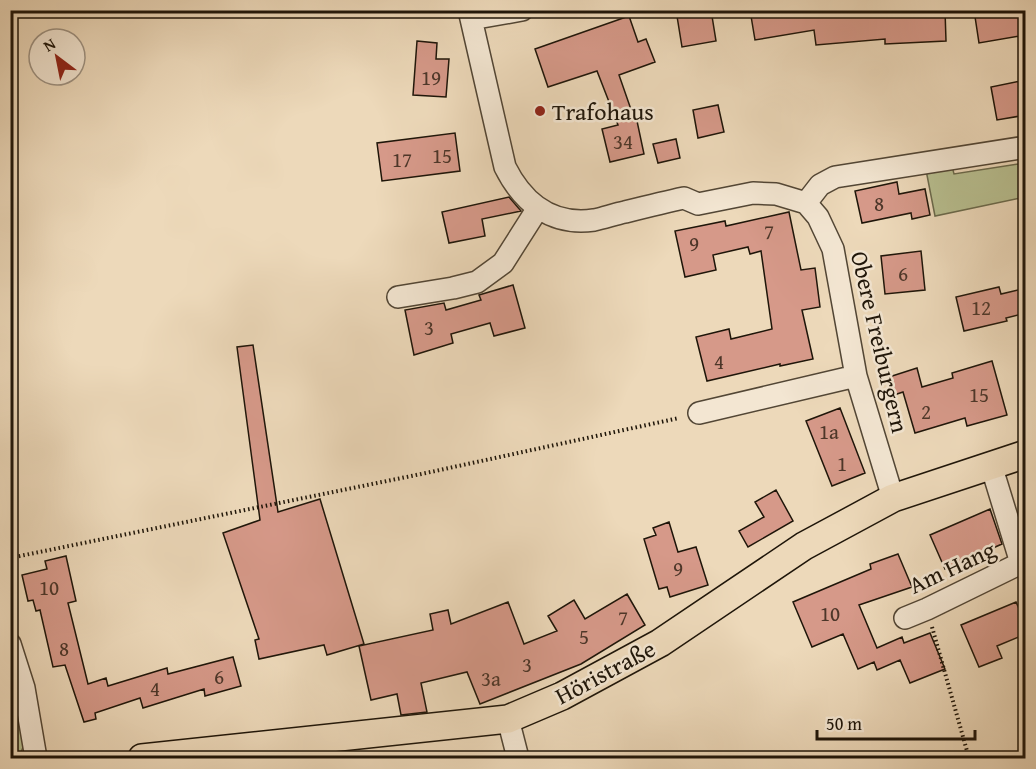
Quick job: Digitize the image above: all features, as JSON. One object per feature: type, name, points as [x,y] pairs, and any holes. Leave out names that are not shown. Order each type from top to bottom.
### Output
[{"type":"main road","name":"Höristraße","points":[[142,759],[508,718],[562,696],[660,643],[804,546],[893,498],[1026,454]]},
{"type":"street","points":[[522,10],[470,15],[505,167],[513,183],[525,198],[538,208],[555,216],[574,220],[594,220],[684,198],[698,204],[753,193],[776,194],[806,203],[820,185],[835,177],[1026,147]]},
{"type":"street","name":"Obere Freiburgern","points":[[806,203],[818,217],[833,249],[856,376],[893,498]]},
{"type":"street","points":[[398,297],[477,282],[503,263],[538,208]]},
{"type":"street","points":[[699,413],[856,376]]},
{"type":"street","name":"Am Hang","points":[[905,618],[1024,562],[991,465]]},
{"type":"street","points":[[10,644],[24,688],[36,759]]},
{"type":"street","points":[[508,718],[518,759]]},
{"type":"path","points":[[10,558],[426,473],[699,413]]},
{"type":"path","points":[[927,609],[969,759]]},
{"type":"green space","points":[[1025,163],[1025,197],[935,216],[926,170],[952,166],[954,174]]},
{"type":"green space","points":[[10,690],[25,743],[20,754],[11,756]]},
{"type":"building","points":[[676,10],[711,10],[716,41],[682,47]]},
{"type":"building","points":[[750,10],[945,10],[946,41],[885,44],[885,39],[816,45],[814,30],[755,40]]},
{"type":"building","points":[[974,10],[1026,10],[1026,35],[979,43]]},
{"type":"building","points":[[629,16],[638,42],[646,39],[655,62],[619,75],[635,121],[637,121],[644,154],[610,162],[602,129],[618,125],[597,71],[548,87],[535,49]]},
{"type":"building","points":[[417,41],[437,43],[436,59],[449,59],[446,97],[413,95]]},
{"type":"building","points":[[1026,80],[1026,115],[997,120],[991,87]]},
{"type":"building","points":[[718,105],[724,132],[698,138],[693,110]]},
{"type":"building","points":[[455,133],[460,171],[382,181],[377,143]]},
{"type":"building","points":[[676,139],[680,158],[658,163],[653,144]]},
{"type":"building","points":[[897,182],[899,194],[925,189],[930,215],[912,219],[911,213],[862,223],[855,191]]},
{"type":"building","points":[[509,197],[521,211],[482,219],[485,236],[449,243],[442,212]]},
{"type":"building","points":[[789,212],[801,270],[815,268],[820,307],[802,310],[813,359],[780,366],[780,364],[707,381],[696,337],[729,329],[731,339],[772,329],[761,251],[750,254],[748,247],[713,255],[716,270],[685,277],[675,231],[725,221],[726,226]]},
{"type":"building","points":[[921,251],[925,290],[885,294],[881,256]]},
{"type":"building","points":[[513,285],[525,328],[494,336],[490,323],[451,334],[453,343],[414,355],[405,310],[444,303],[446,310],[481,300],[479,295]]},
{"type":"building","points":[[999,287],[1001,294],[1026,288],[1026,313],[1006,318],[1007,321],[964,331],[956,297]]},
{"type":"building","points":[[253,345],[278,512],[320,499],[364,644],[327,655],[324,645],[259,659],[255,640],[259,639],[223,533],[260,520],[237,347]]},
{"type":"building","points":[[992,361],[1007,415],[967,426],[965,418],[915,433],[903,392],[894,395],[889,377],[917,368],[922,387],[953,378],[952,373]]},
{"type":"building","points":[[840,408],[865,473],[832,486],[806,421]]},
{"type":"building","points":[[776,490],[793,521],[748,547],[739,531],[764,517],[755,502]]},
{"type":"building","points":[[990,509],[1002,544],[945,569],[930,535]]},
{"type":"building","points":[[669,522],[678,552],[696,547],[708,585],[670,597],[667,587],[659,589],[644,539],[656,535],[653,528]]},
{"type":"building","points":[[898,554],[912,587],[859,605],[877,648],[902,637],[904,643],[930,633],[945,669],[910,683],[900,660],[877,670],[874,662],[858,669],[843,634],[812,647],[793,602],[871,569],[870,564]]},
{"type":"building","points":[[66,556],[76,601],[68,603],[88,684],[106,678],[108,686],[167,668],[168,674],[233,657],[241,686],[205,696],[204,689],[143,708],[140,698],[95,713],[96,719],[84,722],[65,665],[53,667],[40,610],[36,611],[33,600],[28,601],[22,575],[47,569],[45,561]]},
{"type":"building","points":[[627,594],[645,625],[581,664],[480,704],[467,672],[421,683],[427,712],[401,715],[397,694],[371,700],[359,646],[433,630],[430,614],[448,610],[451,624],[508,602],[524,644],[557,631],[548,616],[574,600],[585,619]]},
{"type":"building","points":[[1016,602],[1026,624],[1026,634],[997,646],[1002,658],[979,667],[961,625]]},
{"type":"place","name":"Trafohaus","points":[[540,111]]}]
